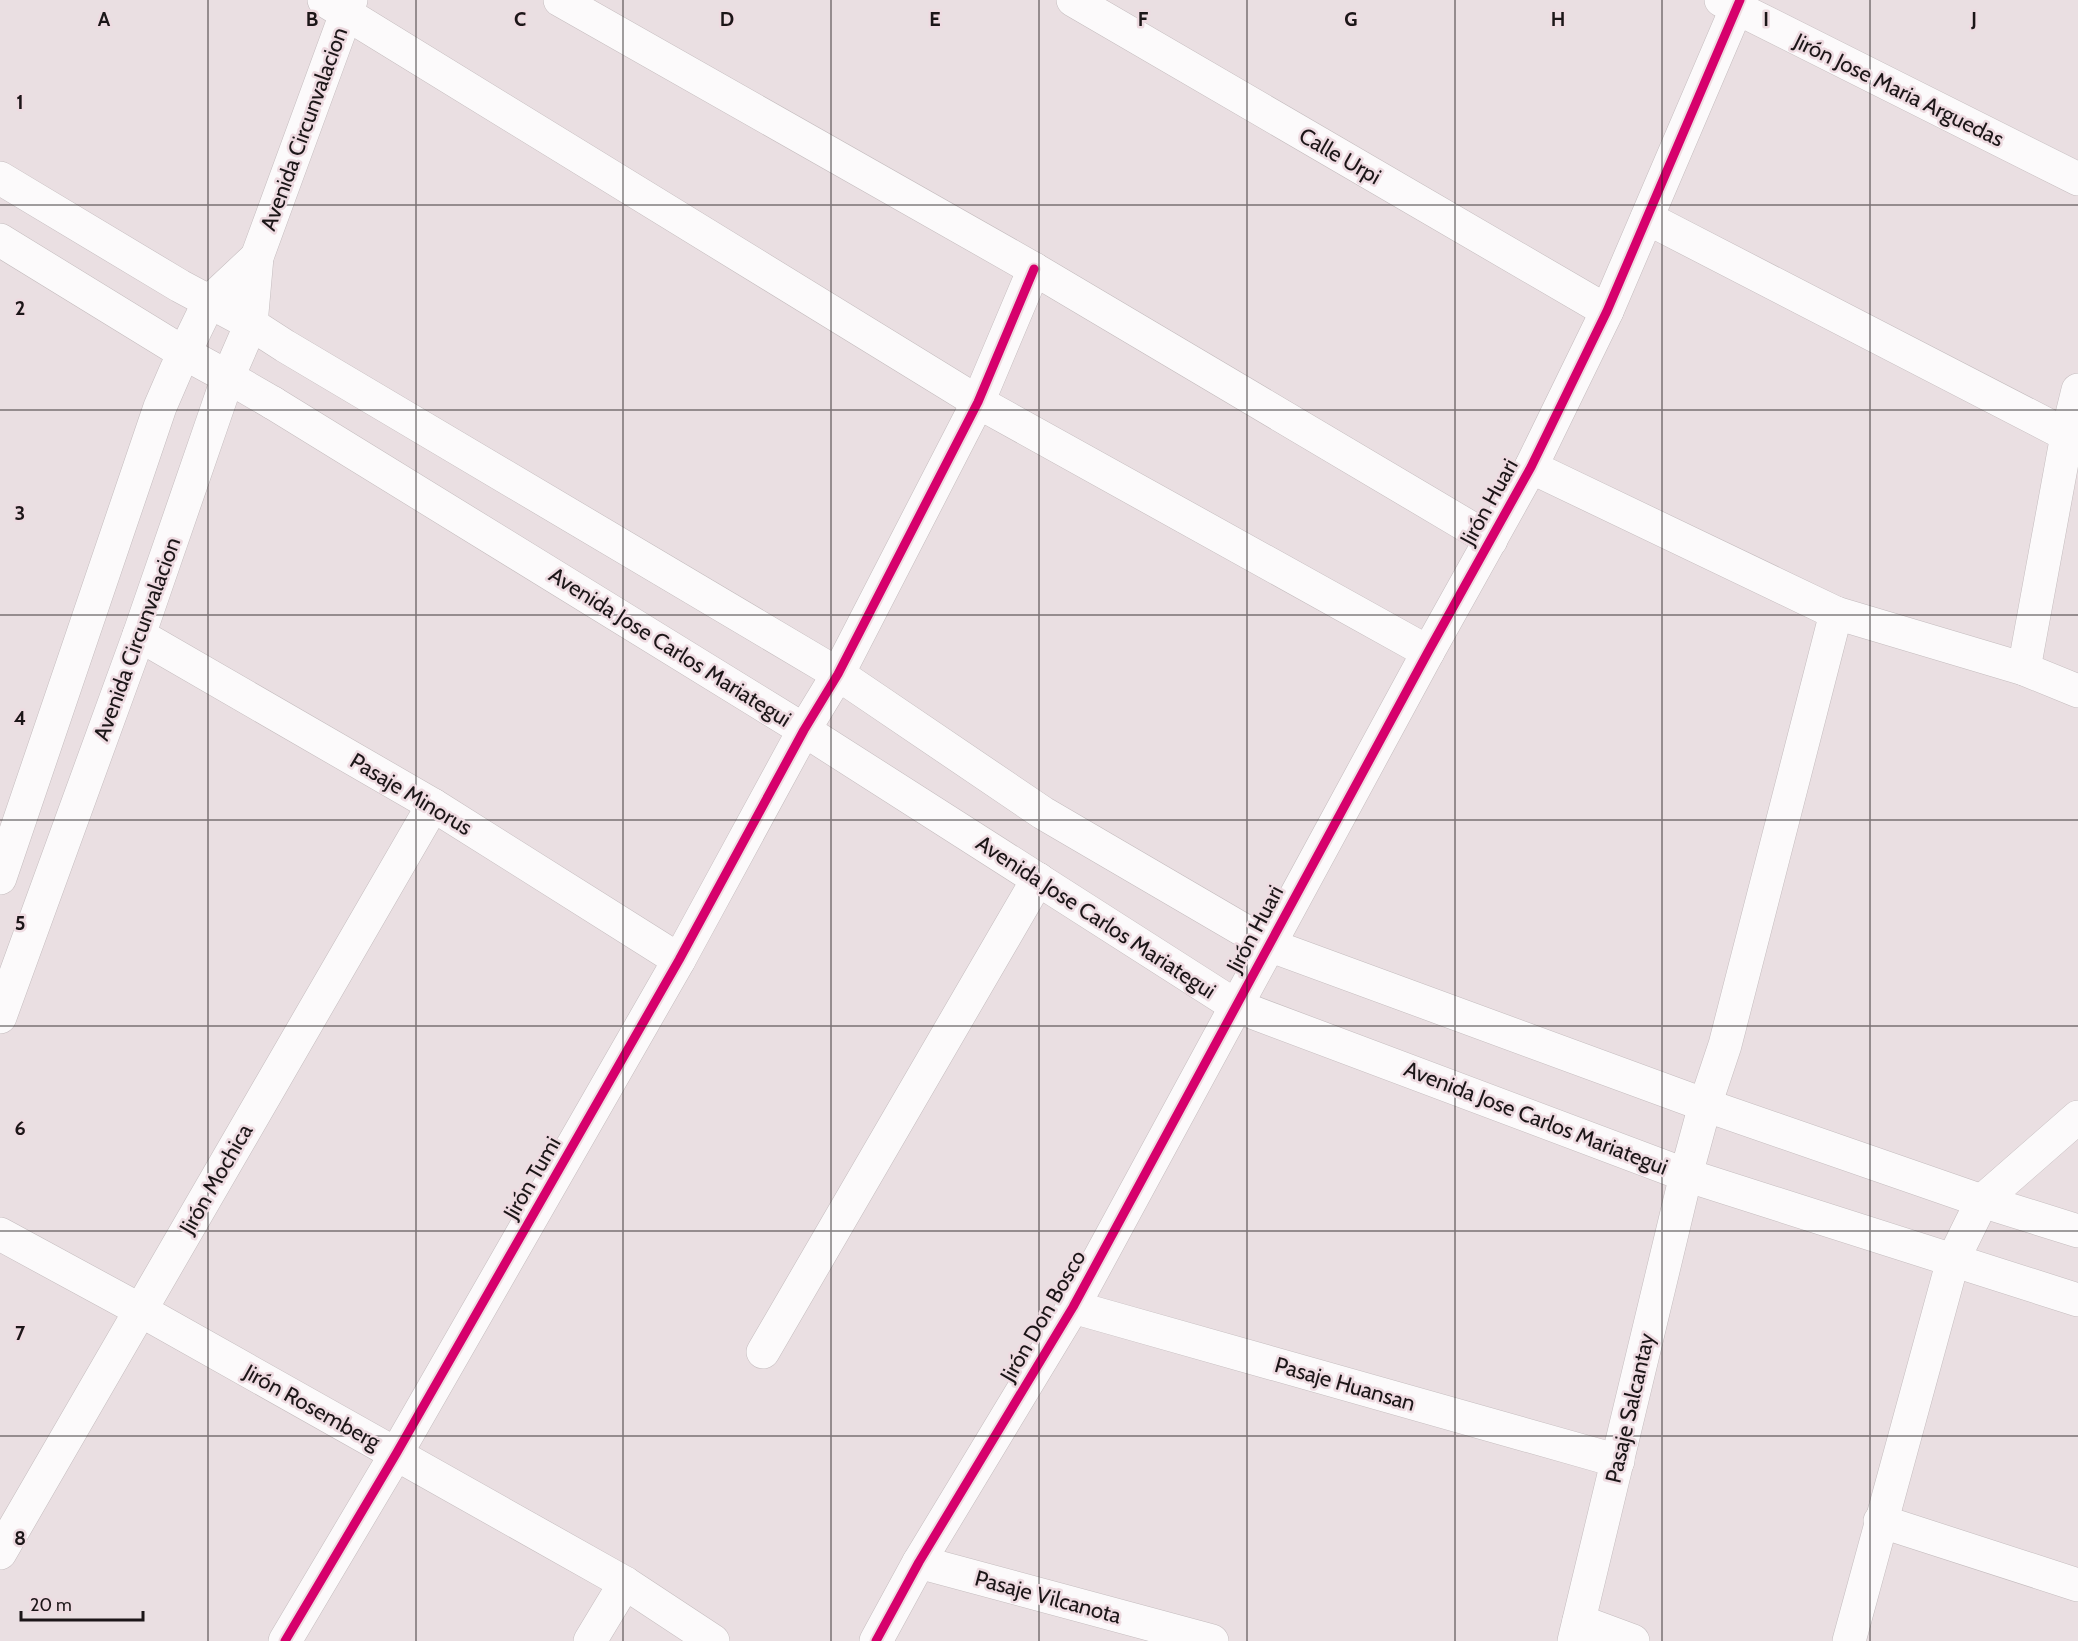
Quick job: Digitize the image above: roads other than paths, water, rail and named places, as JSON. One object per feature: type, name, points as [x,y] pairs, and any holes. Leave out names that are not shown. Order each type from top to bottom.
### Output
[{"type":"street","points":[[560,0],[1034,269],[1491,540]]},
{"type":"street","name":"Calle Urpi","points":[[1073,0],[1607,311]]},
{"type":"street","name":"Jirón Huari","points":[[1236,1006],[1530,467],[1607,311],[1647,218],[1732,3]]},
{"type":"street","name":"Jirón Jose Maria Arguedas","points":[[1732,3],[2078,179]]},
{"type":"street","points":[[340,4],[978,402],[1428,652]]},
{"type":"street","name":"Avenida Circunvalacion","points":[[0,1017],[139,635],[228,377],[251,324],[257,257],[340,4]]},
{"type":"street","points":[[0,178],[180,286],[251,324],[838,674],[1043,813],[1269,945],[1705,1105],[1982,1201],[2078,1231]]},
{"type":"street","points":[[1647,218],[2067,435]]},
{"type":"street","name":"Avenida Jose Carlos Mariategui","points":[[0,240],[184,353],[273,403],[804,730],[1236,1006],[1686,1175],[2078,1300]]},
{"type":"street","name":"Avenida Circunvalacion","points":[[0,878],[157,418],[176,370],[209,302],[257,257]]},
{"type":"street","name":"Jirón Tumi","points":[[285,1641],[396,1454],[679,960],[804,730],[838,674],[978,402],[1034,269]]},
{"type":"street","points":[[2024,669],[2067,435],[2078,390]]},
{"type":"street","points":[[1530,467],[1836,613],[2024,669],[2078,691]]},
{"type":"street","name":"Pasaje Salcantay","points":[[1576,1631],[1686,1175],[1705,1105],[1725,1045],[1836,613]]},
{"type":"street","name":"Pasaje Minorus","points":[[139,635],[433,806],[679,960]]},
{"type":"street","name":"Jirón Mochica","points":[[0,1553],[433,806]]},
{"type":"street","points":[[763,1352],[1038,879]]},
{"type":"street","name":"Jirón Don Bosco","points":[[876,1641],[919,1562],[1073,1307],[1236,1006]]},
{"type":"street","points":[[1849,1641],[1953,1260],[1982,1201],[2078,1117]]},
{"type":"street","name":"Jirón Rosemberg","points":[[0,1234],[140,1310],[625,1583],[713,1641]]},
{"type":"street","name":"Pasaje Huansan","points":[[1073,1307],[1618,1461]]},
{"type":"street","points":[[1880,1521],[2078,1586]]},
{"type":"street","name":"Pasaje Vilcanota","points":[[919,1562],[1212,1641]]},
{"type":"street","points":[[590,1641],[625,1583]]},
{"type":"street","points":[[1576,1631],[1633,1641]]}]
